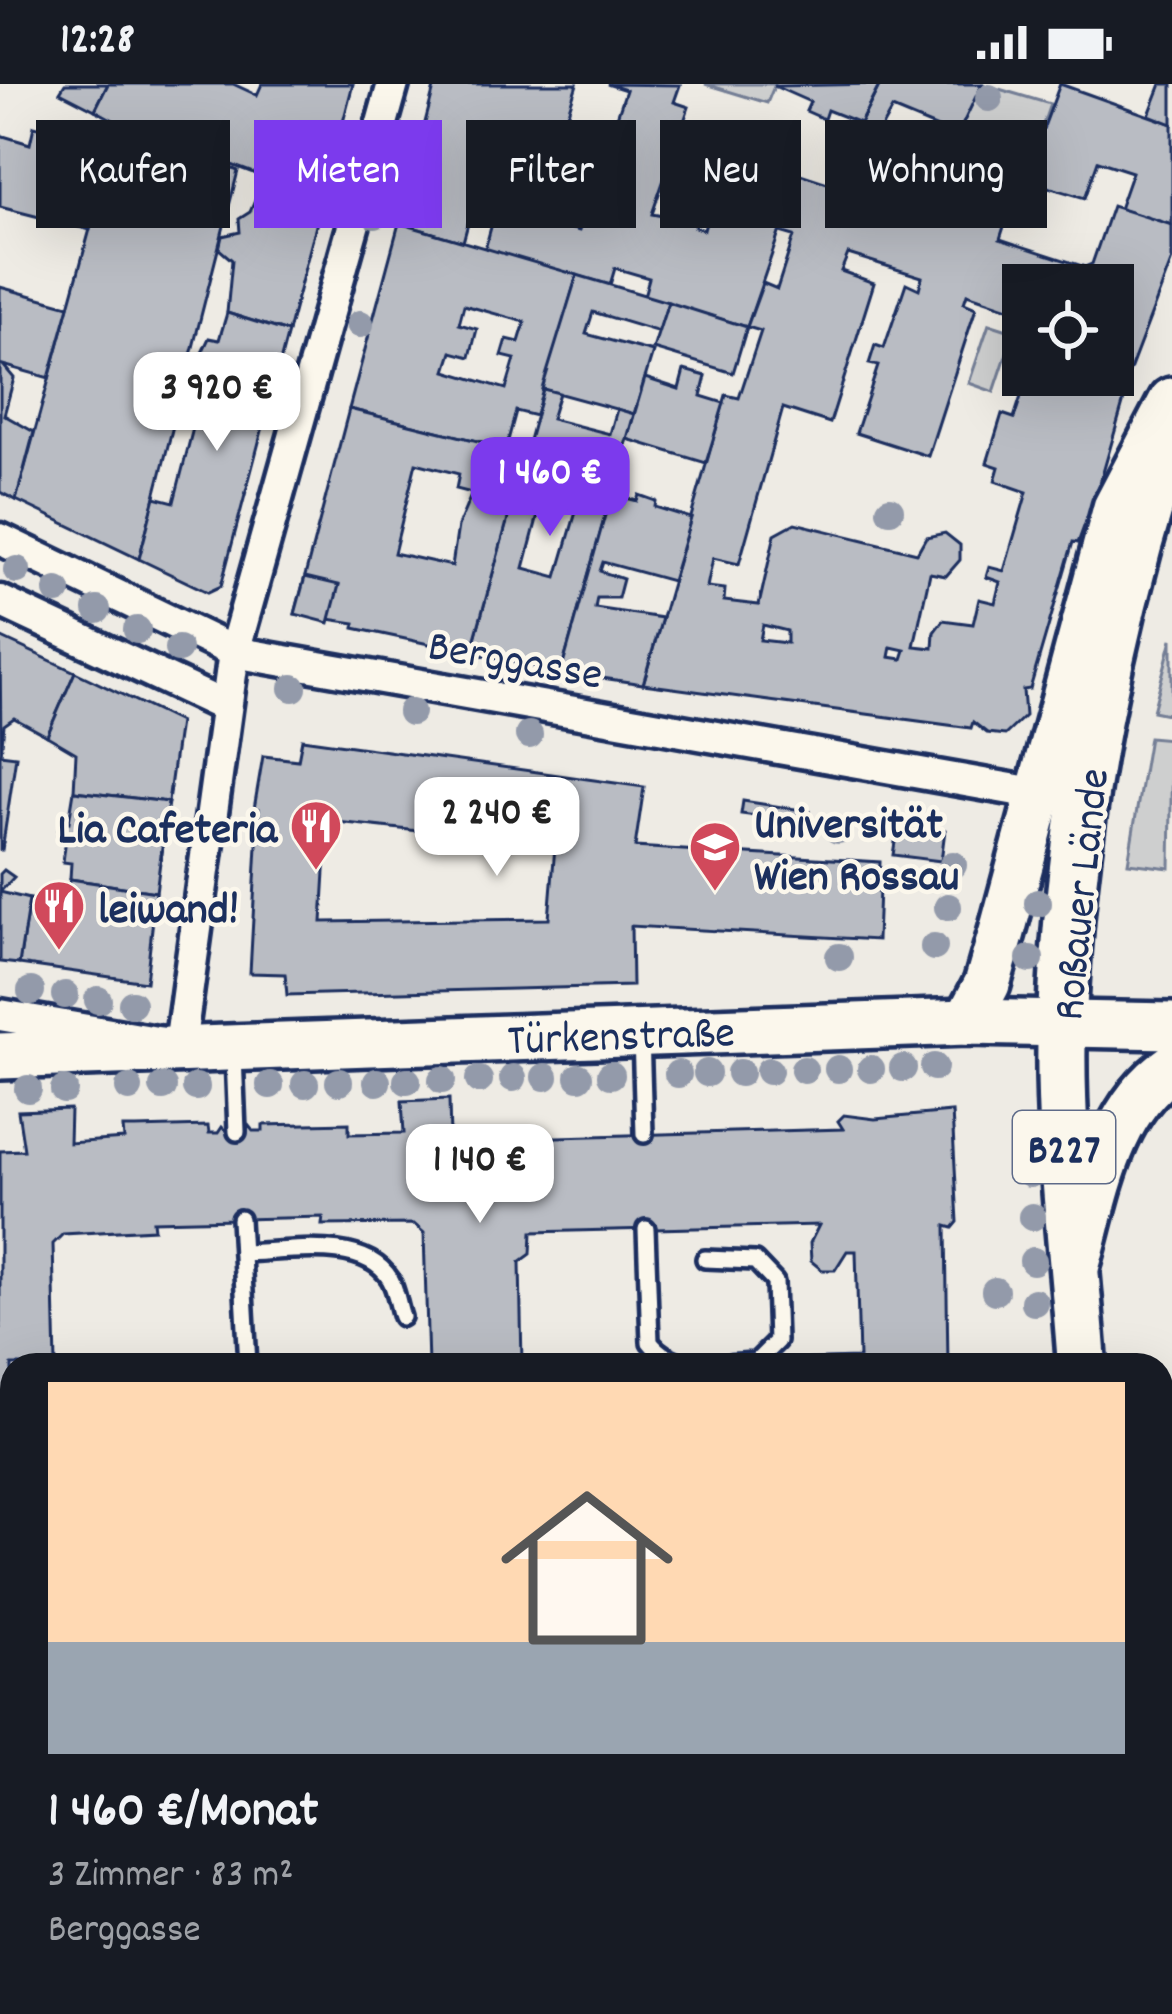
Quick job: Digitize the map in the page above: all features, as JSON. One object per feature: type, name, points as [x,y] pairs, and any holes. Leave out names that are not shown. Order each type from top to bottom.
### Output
[{"type":"main road","points":[[967,1022],[987,984],[1116,508],[1172,401]]},
{"type":"main road","name":"Roßauer Lände","points":[[1081,1353],[1064,1148],[1062,1022],[1095,734],[1138,541],[1172,431]]},
{"type":"main road","name":"Türkenstraße","points":[[0,1056],[180,1046],[967,1022],[1172,1026]]},
{"type":"main road","name":"B227","points":[[1076,1271],[1122,1121],[1140,1094],[1172,1066]]},
{"type":"street","points":[[180,1046],[234,652],[394,84]]},
{"type":"street","name":"Berggasse","points":[[0,538],[234,652],[1039,794]]},
{"type":"street","points":[[0,601],[224,706]]},
{"type":"street","name":"Türkenstraße","points":[[0,1015],[180,1046]]},
{"type":"lane","points":[[641,1032],[644,1134]]},
{"type":"lane","points":[[233,1046],[237,1132]]},
{"type":"lane","points":[[241,1220],[247,1353]]},
{"type":"lane","points":[[646,1229],[650,1342],[659,1353]]},
{"type":"lane","points":[[242,1253],[350,1252],[370,1260],[390,1279],[402,1317]]},
{"type":"lane","points":[[705,1258],[755,1261],[775,1282],[777,1341],[765,1353]]},
{"type":"shaded area","points":[[705,84],[775,84],[767,103]]},
{"type":"shaded area","points":[[982,84],[1050,104],[1045,120],[964,120]]},
{"type":"shaded area","points":[[989,324],[1002,328],[1002,368],[994,392],[969,383]]},
{"type":"shaded area","points":[[1172,639],[1172,715],[1153,711]]},
{"type":"shaded area","points":[[1149,737],[1172,739],[1170,868],[1128,863]]},
{"type":"building","points":[[65,84],[108,84],[95,110],[60,92]]},
{"type":"building","points":[[108,84],[233,84],[257,95],[262,84],[353,84],[344,120],[254,120],[254,173],[230,164],[230,120],[113,120],[95,110]]},
{"type":"building","points":[[435,84],[577,84],[565,120],[466,120],[463,242],[416,228],[442,228],[442,120],[426,120]]},
{"type":"building","points":[[607,84],[680,85],[674,102],[689,107],[685,120],[660,120],[660,191],[652,214],[660,215],[660,228],[781,228],[747,327],[644,296],[649,278],[615,268],[610,285],[485,249],[491,228],[636,228],[636,120],[616,120],[626,90]]},
{"type":"building","points":[[880,84],[982,84],[965,120],[918,120],[892,109],[886,120],[862,120]]},
{"type":"building","points":[[880,84],[862,120],[827,110],[824,119],[806,111],[810,102],[774,86]]},
{"type":"building","points":[[1060,84],[1172,124],[1172,225],[1119,209],[1132,172],[1098,161],[1085,198],[1047,187],[1046,120]]},
{"type":"building","points":[[1161,84],[1172,84],[1172,124],[1149,115]]},
{"type":"building","points":[[36,126],[36,216],[0,207],[0,135],[30,144]]},
{"type":"building","points":[[230,168],[238,171],[230,202]]},
{"type":"building","points":[[801,174],[825,182],[825,228],[1004,228],[1000,239],[1076,264],[1002,264],[1002,306],[967,294],[964,303],[976,308],[928,456],[856,433],[878,366],[869,364],[875,345],[884,348],[906,283],[919,289],[922,277],[848,254],[841,271],[874,283],[830,423],[783,408],[739,564],[713,558],[707,587],[725,589],[724,601],[759,605],[775,534],[795,523],[917,553],[926,537],[945,533],[960,545],[960,560],[946,576],[930,573],[914,646],[933,648],[934,632],[943,620],[973,624],[979,599],[995,603],[1000,582],[986,577],[989,567],[1004,571],[1027,492],[995,481],[999,467],[987,463],[1002,414],[1014,418],[1021,396],[1120,396],[1124,400],[1100,483],[1078,543],[1073,542],[1030,689],[1023,690],[1025,716],[1005,735],[987,733],[973,722],[971,728],[643,684],[726,395],[739,398],[761,331],[747,327],[763,283],[777,289],[794,236],[780,232],[781,228],[801,228]],"holes":[[[763,625],[787,631],[787,643],[760,640]],[[891,647],[905,650],[902,659],[889,657]]]},
{"type":"building","points":[[254,203],[254,228],[315,228],[288,332],[227,313],[232,260],[219,249],[222,236],[240,232],[239,219]]},
{"type":"building","points":[[1112,206],[1172,225],[1172,260],[1134,360],[1134,264],[1092,264]]},
{"type":"building","points":[[90,228],[223,228],[139,559],[16,500]]},
{"type":"building","points":[[398,228],[416,228],[577,275],[536,416],[516,411],[506,448],[349,409]],"holes":[[[464,305],[525,322],[519,342],[507,339],[502,356],[515,359],[506,389],[446,371],[452,352],[470,357],[477,329],[459,324]]]},
{"type":"building","points":[[577,275],[668,302],[659,332],[593,312],[586,334],[653,352],[634,414],[542,389]]},
{"type":"building","points":[[0,287],[69,306],[49,378],[3,365],[14,378],[4,415],[34,432],[16,500],[0,492]]},
{"type":"building","points":[[668,302],[747,327],[733,373],[653,349]]},
{"type":"building","points":[[227,313],[288,332],[221,586],[208,592],[139,559],[155,497],[174,502],[203,389],[184,384],[191,354],[200,357],[209,338],[219,340]]},
{"type":"building","points":[[684,370],[706,376],[701,396],[724,403],[706,463],[627,439],[645,378],[679,389]]},
{"type":"building","points":[[543,389],[559,393],[551,419],[610,434],[617,409],[634,414],[561,672],[471,653]],"holes":[[[543,496],[578,505],[557,577],[524,568]]]},
{"type":"building","points":[[349,409],[526,453],[471,653],[354,628],[355,623],[295,614]],"holes":[[[416,463],[459,474],[456,489],[472,493],[458,526],[452,566],[394,553]]]},
{"type":"building","points":[[611,494],[637,501],[639,495],[656,501],[655,507],[691,518],[672,581],[603,562],[600,571],[623,579],[618,598],[597,598],[595,608],[662,618],[643,684],[561,672]]},
{"type":"building","points":[[305,577],[339,585],[329,623],[295,614]]},
{"type":"building","points":[[0,637],[75,672],[47,736],[14,718],[4,725],[1,754]]},
{"type":"building","points":[[75,672],[179,722],[168,802],[74,791],[76,753],[47,736]]},
{"type":"building","name":"Universität Wien Rossau","points":[[302,739],[644,787],[635,847],[880,862],[877,940],[631,926],[632,986],[287,995],[285,974],[250,973],[259,809],[254,809],[263,756],[298,760]],"holes":[[[328,821],[555,846],[549,919],[322,922]]]},
{"type":"building","points":[[0,754],[16,756],[2,850],[0,850]]},
{"type":"building","points":[[74,791],[168,802],[156,892],[70,879],[71,863],[63,862],[66,837],[57,835],[60,821],[69,822]]},
{"type":"building","points":[[743,801],[809,811],[808,823],[741,814]]},
{"type":"building","points":[[898,823],[945,830],[941,861],[893,855]]},
{"type":"building","points":[[4,870],[14,877],[0,892],[0,874]]},
{"type":"building","points":[[70,879],[156,892],[146,982],[19,964],[29,899],[60,902],[61,889],[68,889]]},
{"type":"building","points":[[0,892],[29,899],[19,964],[0,962]]},
{"type":"building","points":[[449,1099],[450,1140],[843,1129],[838,1121],[844,1115],[875,1119],[952,1112],[958,1222],[953,1228],[946,1226],[948,1353],[859,1353],[856,1251],[847,1251],[835,1270],[822,1270],[811,1261],[810,1243],[819,1225],[532,1232],[531,1254],[520,1262],[522,1353],[428,1353],[424,1233],[414,1224],[322,1225],[323,1217],[153,1221],[154,1229],[63,1234],[53,1244],[56,1353],[0,1353],[0,1151],[24,1150],[18,1111],[70,1109],[69,1143],[124,1139],[123,1128],[208,1126],[209,1133],[218,1133],[222,1127],[227,1132],[246,1132],[249,1126],[263,1131],[263,1125],[349,1123],[349,1134],[404,1133],[402,1101]]},
{"type":"place","name":"Lia Cafeteria","points":[[316,872]]},
{"type":"place","name":"Universität Wien Rossau","points":[[715,893]]},
{"type":"place","name":"leiwand!","points":[[59,952]]}]
